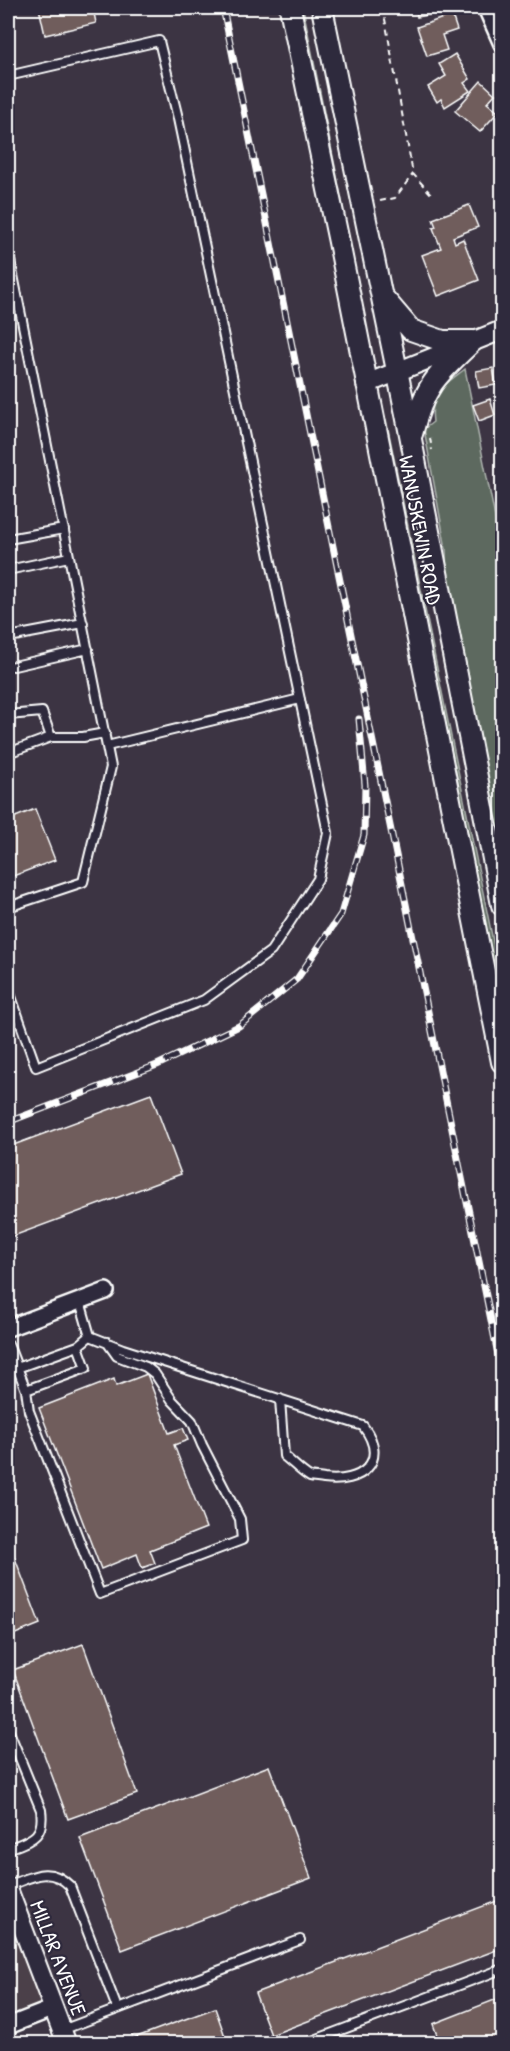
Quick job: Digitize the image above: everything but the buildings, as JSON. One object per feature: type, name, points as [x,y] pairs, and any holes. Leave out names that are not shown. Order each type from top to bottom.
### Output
[{"type":"main road","name":"WANUSKEWIN ROAD","points":[[290,8],[339,242],[502,1062]]},
{"type":"main road","name":"WANUSKEWIN ROAD","points":[[321,8],[411,439],[502,905]]},
{"type":"main road","points":[[381,295],[411,330],[443,341],[473,341]]},
{"type":"main road","points":[[411,439],[418,409],[431,384],[473,341]]},
{"type":"street","points":[[486,8],[502,45]]},
{"type":"street","points":[[366,384],[502,330]]},
{"type":"street","points":[[8,1328],[105,1291]]},
{"type":"street","name":"MILLAR AVENUE","points":[[8,1888],[65,2037]]},
{"type":"street","points":[[8,2026],[54,2008]]},
{"type":"lane","points":[[8,76],[159,41],[177,114],[328,833],[318,879],[271,951],[204,1000],[36,1067],[8,988]]},
{"type":"lane","points":[[8,250],[111,767],[83,882],[53,894],[8,907]]},
{"type":"lane","points":[[8,538],[64,529]]},
{"type":"lane","points":[[8,570],[69,557]]},
{"type":"lane","points":[[8,633],[9,637],[82,622]]},
{"type":"lane","points":[[14,666],[88,650]]},
{"type":"lane","points":[[107,746],[300,699]]},
{"type":"lane","points":[[8,715],[42,712],[51,737]]},
{"type":"lane","points":[[8,753],[51,737],[83,737],[105,733]]},
{"type":"lane","points":[[80,1301],[90,1336]]},
{"type":"lane","points":[[90,1336],[363,1426],[371,1436],[374,1448],[373,1458],[368,1467],[360,1475],[339,1481],[310,1477],[284,1456],[280,1399]]},
{"type":"lane","points":[[17,1368],[78,1346],[90,1336]]},
{"type":"lane","points":[[8,1344],[26,1390],[29,1412],[100,1594],[242,1540],[240,1519],[192,1421],[172,1400],[155,1374],[146,1367],[117,1356],[107,1342]]},
{"type":"lane","points":[[26,1390],[86,1368],[78,1346]]},
{"type":"lane","points":[[8,1729],[41,1810],[43,1821],[40,1832],[33,1839],[8,1849]]},
{"type":"lane","points":[[8,1888],[41,1874],[51,1874],[62,1878],[70,1886],[117,2008]]},
{"type":"lane","points":[[65,2037],[117,2008],[300,1940]]},
{"type":"lane","points":[[304,2043],[502,1969]]},
{"type":"path","points":[[383,8],[413,174],[432,195]]},
{"type":"path","points":[[374,203],[395,198],[413,174]]},
{"type":"shaded area","points":[[297,8],[303,8],[343,206],[329,162]]},
{"type":"shaded area","points":[[465,369],[502,552],[502,858],[447,583],[446,549],[424,429],[433,422],[433,403],[439,391]]},
{"type":"shaded area","points":[[386,419],[502,985],[502,1017],[385,430]]},
{"type":"shaded area","points":[[8,1888],[54,2008],[8,2026]]},
{"type":"railway","points":[[223,8],[502,1374]]},
{"type":"railway","points":[[8,1122],[157,1065],[239,1026],[297,979],[341,914],[364,835],[365,785],[359,719]]}]
